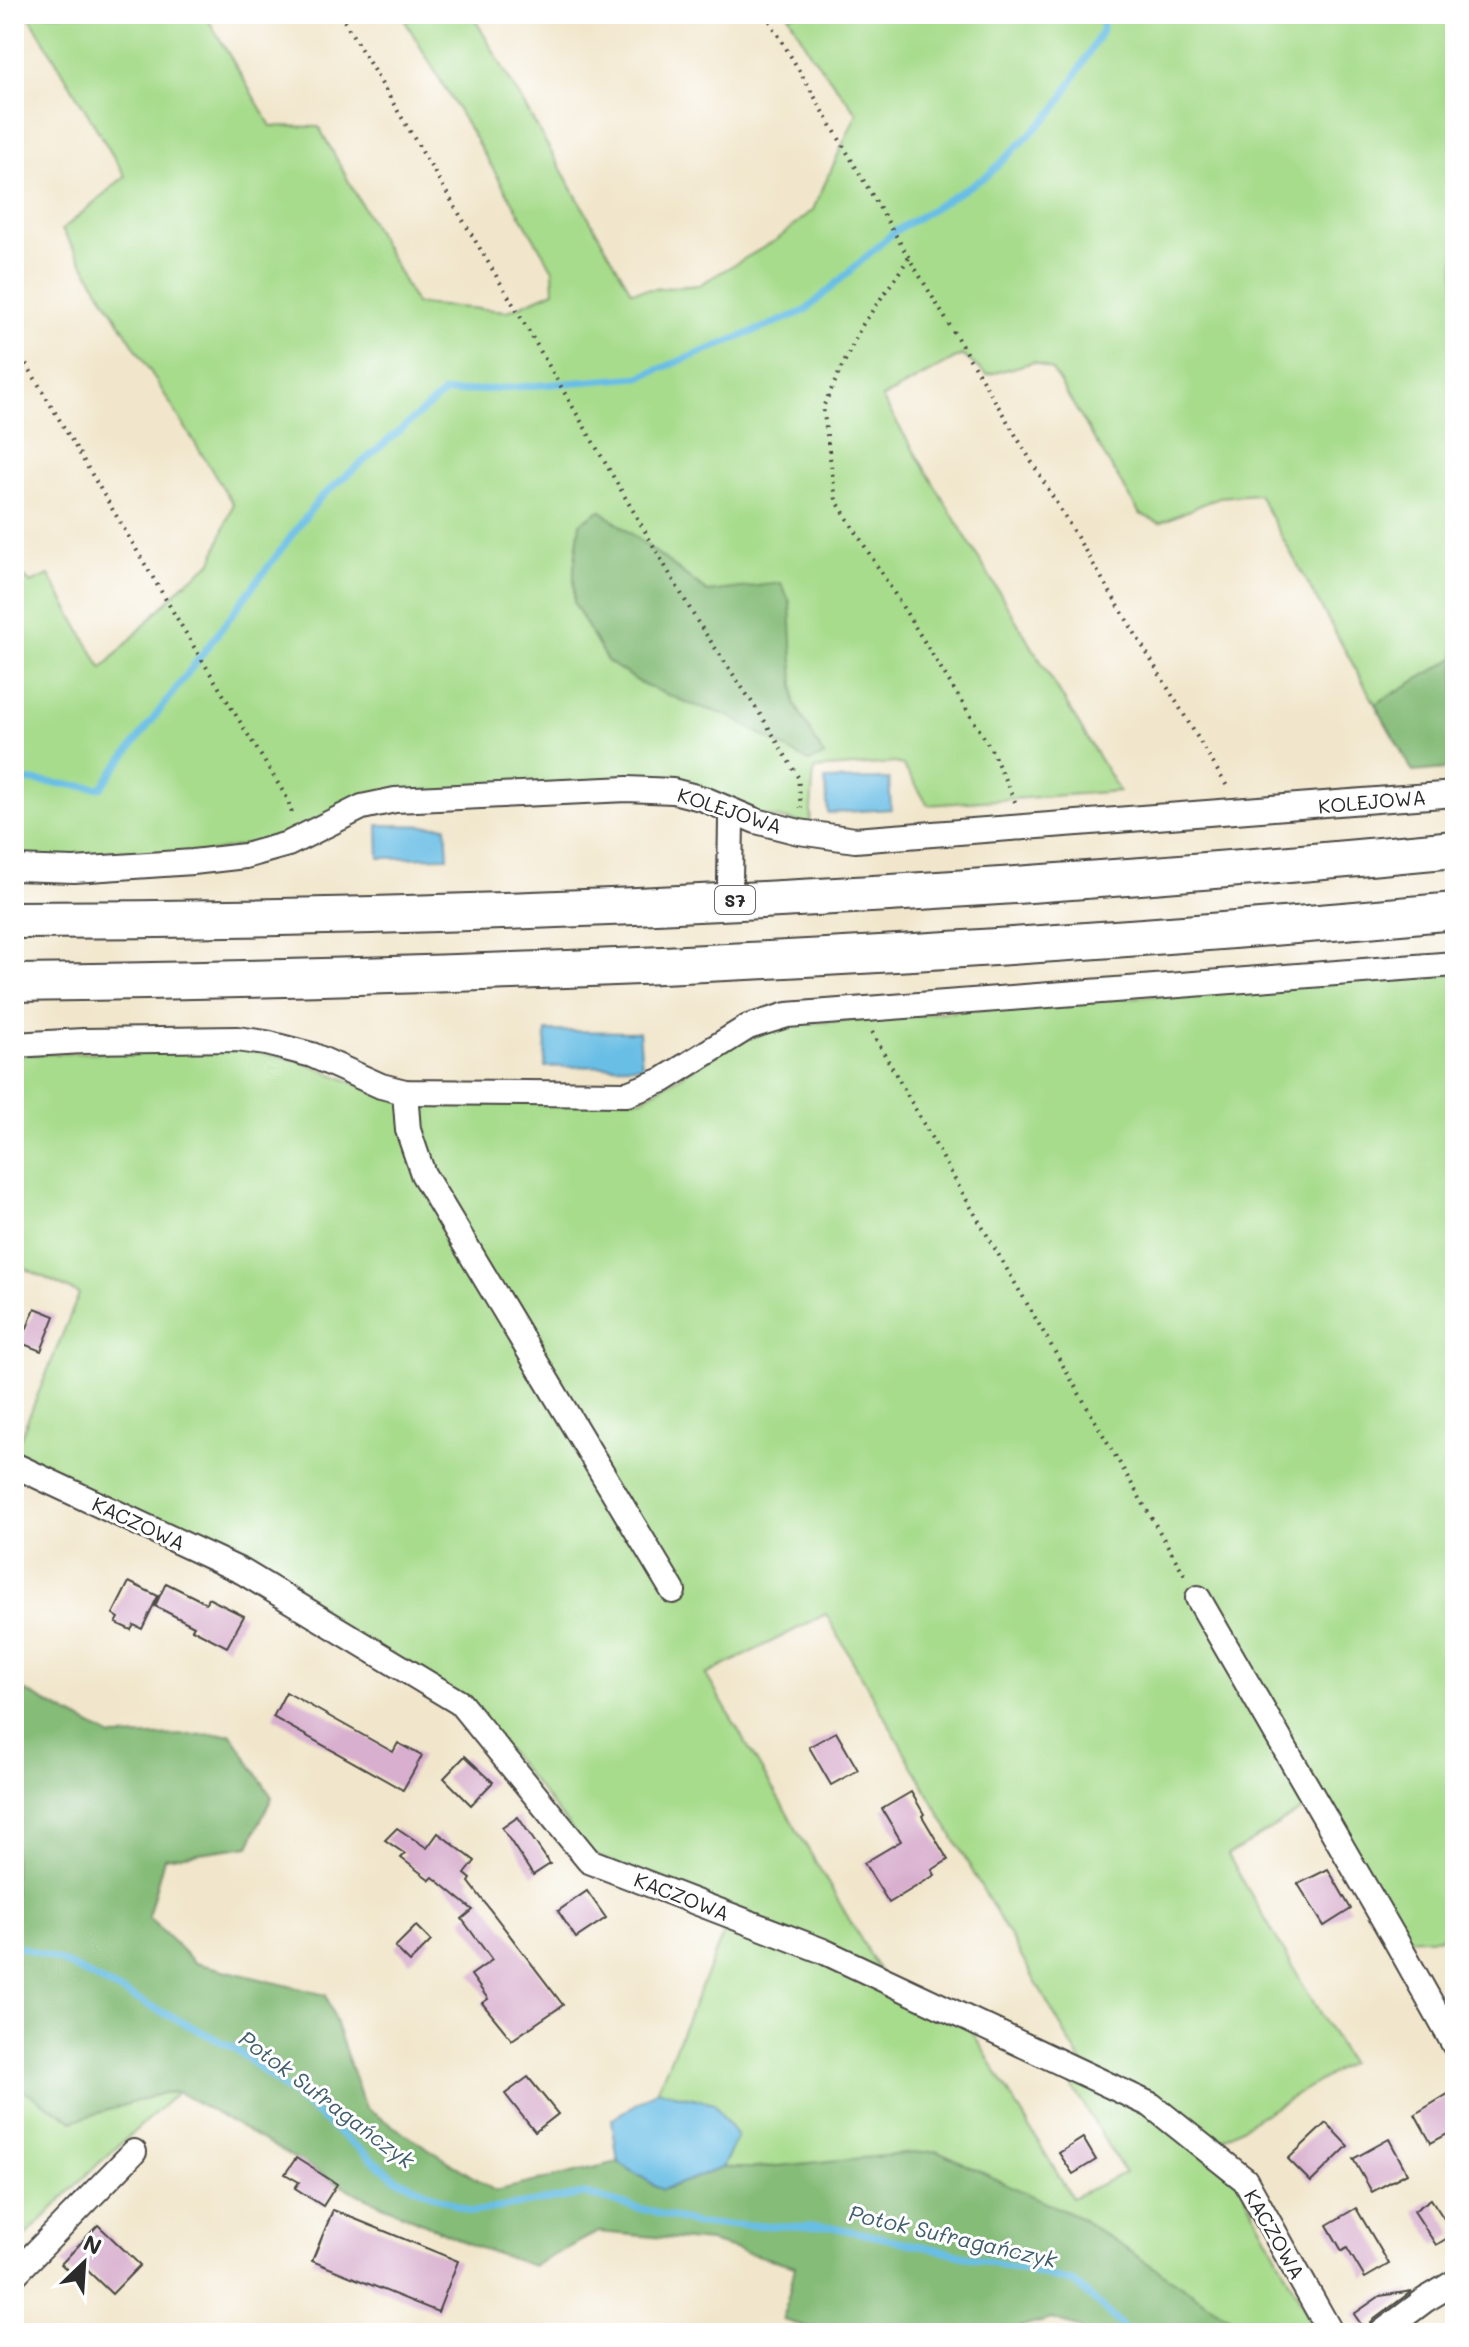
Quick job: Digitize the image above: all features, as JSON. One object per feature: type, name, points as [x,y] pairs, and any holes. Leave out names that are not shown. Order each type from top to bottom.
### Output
[{"type":"highway","name":"S7","points":[[14,920],[357,915],[732,900],[1045,882],[1455,849]]},
{"type":"highway","points":[[14,983],[378,977],[736,963],[1049,944],[1455,911]]},
{"type":"street","name":"KOLEJOWA","points":[[14,868],[74,870],[245,856],[288,844],[362,807],[395,800],[627,789],[673,791],[704,799],[756,821],[799,832],[855,840],[1455,794]]},
{"type":"street","points":[[732,900],[731,820],[734,812]]},
{"type":"street","points":[[14,1045],[237,1039],[312,1055],[381,1086],[405,1092],[627,1094],[663,1080],[748,1027],[787,1015],[1455,964]]},
{"type":"street","points":[[405,1092],[408,1130],[423,1174],[673,1591]]},
{"type":"street","name":"KACZOWA","points":[[14,1465],[243,1572],[460,1703],[589,1861],[823,1951],[1151,2105],[1245,2180],[1331,2333]]},
{"type":"street","points":[[1198,1598],[1455,2046]]},
{"type":"street","points":[[14,2275],[134,2152]]},
{"type":"street","points":[[1381,2333],[1455,2282]]},
{"type":"path","points":[[340,14],[697,621],[766,723],[798,777],[802,810],[799,832]]},
{"type":"path","points":[[766,14],[899,242],[1225,782],[1240,812]]},
{"type":"path","points":[[909,258],[861,327],[823,407],[836,500],[990,747],[1024,827]]},
{"type":"path","points":[[14,343],[205,666],[287,798],[301,837]]},
{"type":"path","points":[[859,1010],[1198,1598]]},
{"type":"green space","points":[[28,14],[205,14],[271,126],[319,127],[416,304],[508,311],[554,291],[553,270],[401,14],[472,14],[631,291],[699,285],[778,239],[813,210],[857,113],[810,53],[788,14],[1455,14],[1455,658],[1375,704],[1258,494],[1219,497],[1160,523],[1140,514],[1052,370],[1034,362],[987,375],[962,355],[882,398],[1119,791],[928,805],[903,765],[814,769],[810,824],[762,815],[696,789],[393,793],[291,835],[181,858],[14,861],[14,709],[17,708],[14,704],[14,568],[31,583],[49,575],[102,669],[182,586],[212,562],[233,504],[62,230],[125,176]]},
{"type":"green space","points":[[600,510],[708,592],[781,583],[790,602],[795,704],[824,756],[809,762],[727,715],[642,684],[607,661],[574,603],[574,568],[580,523]]},
{"type":"green space","points":[[1455,658],[1455,768],[1413,772],[1375,704]]},
{"type":"green space","points":[[1455,972],[1455,1937],[1395,1939],[1316,1802],[1228,1855],[1349,2063],[1218,2142],[1155,2097],[1084,2067],[826,1614],[706,1675],[880,1972],[592,1854],[466,1699],[14,1453],[79,1294],[14,1263],[14,1055],[240,1048],[301,1061],[361,1086],[641,1099],[737,1043],[797,1024]]},
{"type":"green space","points":[[14,1685],[112,1737],[231,1734],[272,1797],[249,1846],[164,1858],[148,1917],[195,1963],[326,1995],[365,2108],[495,2191],[618,2162],[662,2190],[722,2168],[756,2168],[936,2151],[1080,2218],[1257,2333],[1082,2333],[1081,2328],[1052,2319],[999,2333],[829,2333],[783,2320],[795,2266],[710,2242],[598,2232],[533,2266],[474,2246],[356,2193],[178,2092],[163,2093],[73,2121],[14,2085]]},
{"type":"green space","points":[[727,1926],[821,1958],[970,2028],[1072,2198],[1125,2173],[1065,2074],[1146,2112],[1239,2183],[1317,2333],[1257,2333],[1224,2314],[756,2168],[722,2168],[737,2137],[714,2103],[657,2090]]},
{"type":"green space","points":[[14,2085],[73,2121],[163,2093],[178,2092],[88,2173],[14,2248]]},
{"type":"water","points":[[889,779],[891,809],[828,813],[825,780]]},
{"type":"water","points":[[378,825],[446,826],[448,857],[379,858]]},
{"type":"water","points":[[546,1031],[639,1032],[642,1066],[545,1067]]},
{"type":"water","points":[[657,2090],[714,2103],[737,2137],[722,2168],[662,2190],[618,2162],[612,2119]]},
{"type":"building","points":[[35,1308],[55,1316],[41,1351],[21,1343]]},
{"type":"building","points":[[129,1582],[158,1596],[142,1629],[134,1625],[131,1630],[116,1623],[119,1618],[113,1614]]},
{"type":"building","points":[[166,1583],[206,1603],[208,1598],[244,1616],[227,1647],[155,1606]]},
{"type":"building","points":[[286,1692],[393,1752],[398,1743],[422,1756],[403,1790],[273,1717]]},
{"type":"building","points":[[836,1732],[858,1770],[831,1785],[809,1747]]},
{"type":"building","points":[[465,1756],[493,1782],[471,1805],[444,1778]]},
{"type":"building","points":[[911,1792],[948,1860],[932,1870],[935,1875],[889,1903],[864,1863],[901,1841],[882,1809]]},
{"type":"building","points":[[518,1817],[550,1864],[533,1875],[502,1828]]},
{"type":"building","points":[[397,1828],[427,1848],[438,1833],[475,1861],[465,1874],[471,1879],[469,1882],[563,2005],[512,2040],[482,2003],[488,1999],[471,1975],[492,1960],[462,1919],[473,1910],[433,1877],[430,1880],[401,1858],[405,1854],[385,1840]]},
{"type":"building","points":[[1328,1869],[1351,1909],[1324,1926],[1298,1884]]},
{"type":"building","points":[[587,1891],[606,1918],[576,1938],[558,1911]]},
{"type":"building","points":[[416,1926],[431,1941],[410,1962],[395,1947]]},
{"type":"building","points":[[528,2077],[558,2114],[535,2132],[505,2094]]},
{"type":"building","points":[[1448,2094],[1455,2107],[1455,2130],[1431,2143],[1415,2114]]},
{"type":"building","points":[[1326,2123],[1348,2146],[1311,2182],[1288,2159]]},
{"type":"building","points":[[1083,2138],[1096,2160],[1073,2174],[1059,2153]]},
{"type":"building","points":[[1389,2139],[1407,2173],[1372,2192],[1353,2159]]},
{"type":"building","points":[[296,2158],[337,2184],[323,2206],[295,2188],[299,2182],[285,2174]]},
{"type":"building","points":[[1431,2199],[1454,2234],[1436,2245],[1414,2211]]},
{"type":"building","points":[[1356,2208],[1389,2264],[1365,2278],[1347,2248],[1342,2251],[1327,2225]]},
{"type":"building","points":[[333,2210],[458,2261],[438,2312],[312,2261]]},
{"type":"building","points":[[98,2225],[140,2265],[112,2294],[87,2270],[78,2280],[61,2264]]},
{"type":"building","points":[[1412,2291],[1372,2321],[1365,2330],[1354,2314],[1380,2296]]},
{"type":"waterway","points":[[14,779],[101,788],[320,498],[444,393],[640,377],[805,311],[894,232],[988,175],[1055,110],[1101,33],[1105,14]]},
{"type":"waterway","name":"Potok Sufragańczyk","points":[[14,1945],[58,1960],[236,2049],[395,2178],[472,2212],[585,2194],[697,2224],[832,2227],[1075,2283],[1130,2333]]}]
